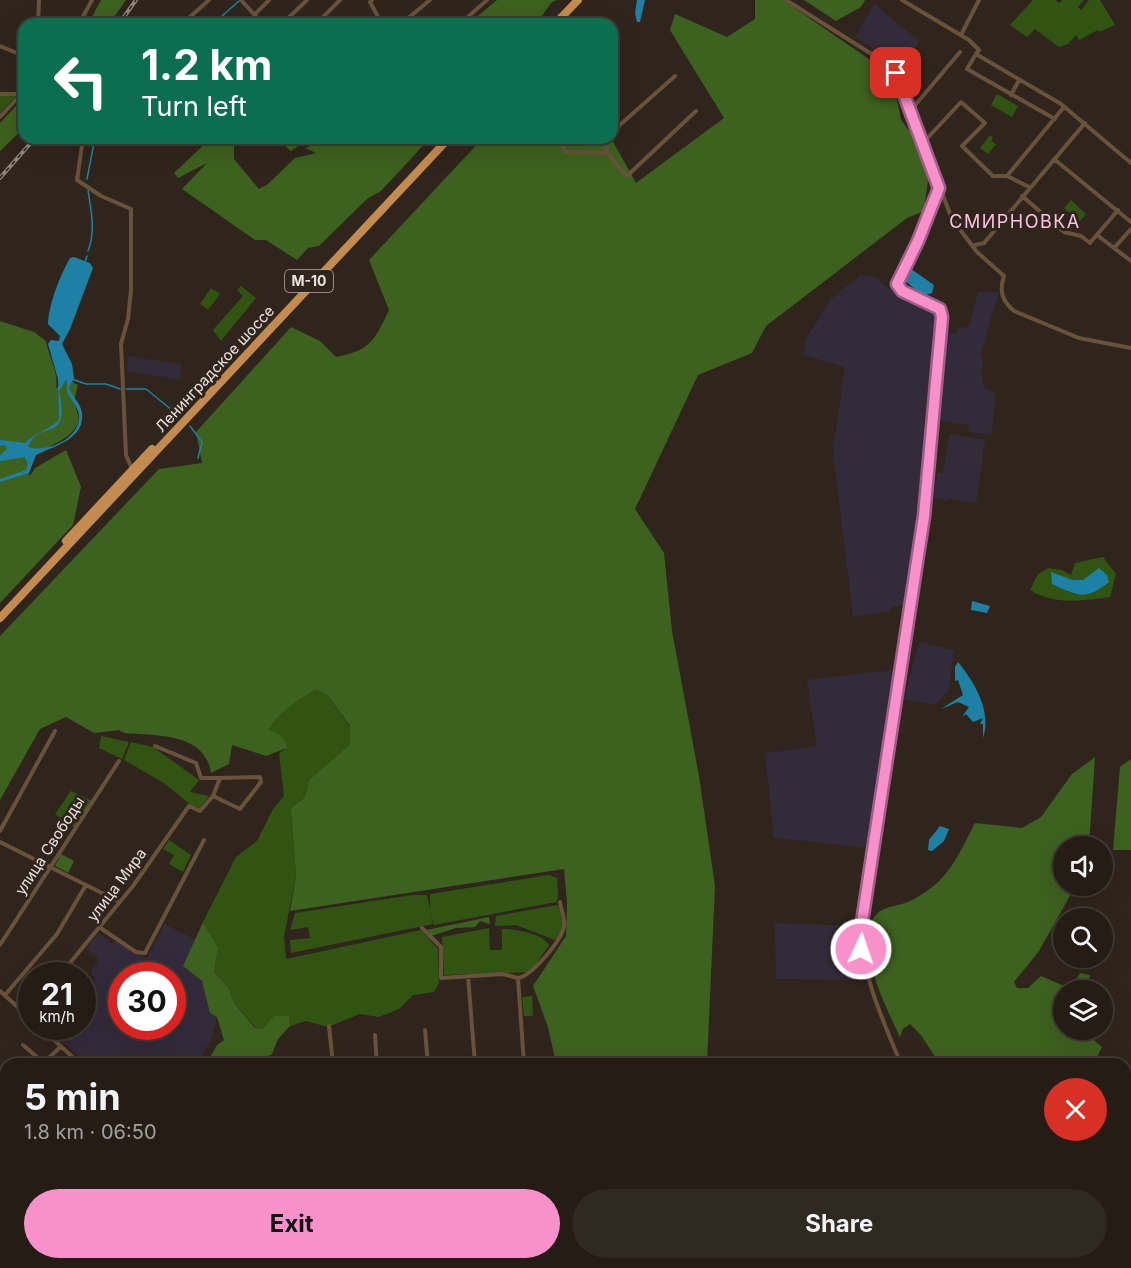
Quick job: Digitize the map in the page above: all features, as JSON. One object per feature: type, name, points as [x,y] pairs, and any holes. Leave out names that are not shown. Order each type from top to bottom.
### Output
[{"type":"highway","points":[[554,18],[571,0]]},
{"type":"highway","points":[[561,18],[578,0]]},
{"type":"highway","name":"Ленинградское шоссе","points":[[0,618],[437,144]]},
{"type":"highway","name":"Ленинградское шоссе","points":[[0,612],[443,144]]},
{"type":"street","points":[[38,18],[39,0]]},
{"type":"street","points":[[82,18],[93,0]]},
{"type":"street","points":[[189,18],[209,0]]},
{"type":"street","points":[[241,0],[257,18]]},
{"type":"street","points":[[254,14],[269,0]]},
{"type":"street","points":[[288,18],[307,0]]},
{"type":"street","points":[[322,18],[340,0]]},
{"type":"street","points":[[372,0],[370,2],[379,18]]},
{"type":"street","points":[[408,18],[429,0]]},
{"type":"street","points":[[466,18],[487,0]]},
{"type":"street","points":[[786,0],[892,69],[899,79],[939,188],[960,231],[974,245],[977,252],[1004,276],[1001,287],[1002,297],[1014,311],[1079,338],[1131,348]]},
{"type":"street","points":[[902,0],[961,35],[979,50],[967,69],[1055,119]]},
{"type":"street","points":[[961,35],[979,0]]},
{"type":"street","points":[[0,46],[18,54]]},
{"type":"street","points":[[910,110],[960,52]]},
{"type":"street","points":[[976,54],[1064,107],[1131,163]]},
{"type":"street","points":[[618,127],[675,76]]},
{"type":"street","points":[[1011,95],[1020,80]]},
{"type":"street","points":[[0,93],[18,92]]},
{"type":"street","points":[[0,117],[18,97]]},
{"type":"street","points":[[922,144],[961,102],[985,123],[962,146],[993,176],[1007,176],[1029,187]]},
{"type":"street","points":[[1007,176],[1064,107]]},
{"type":"street","points":[[605,144],[608,153],[625,175],[628,175],[696,111]]},
{"type":"street","points":[[974,245],[984,243],[1085,123]]},
{"type":"street","points":[[82,144],[77,180],[100,196],[131,209],[131,290],[128,319],[121,344],[126,455],[133,473]]},
{"type":"street","points":[[562,144],[565,152],[608,153]]},
{"type":"street","points":[[1054,159],[1131,222]]},
{"type":"street","points":[[899,1058],[867,976],[861,949],[862,922],[924,516],[942,317],[940,309],[902,291],[897,282],[918,241],[939,188]]},
{"type":"street","points":[[1022,196],[1068,235],[1081,236],[1090,243],[1118,210]]},
{"type":"street","points":[[1114,248],[1131,229]]},
{"type":"street","points":[[1097,236],[1131,261]]},
{"type":"street","points":[[0,831],[55,731]]},
{"type":"street","points":[[154,746],[195,764],[201,778],[260,777],[261,782],[240,809],[213,796],[220,778]]},
{"type":"street","name":"улица Свободы","points":[[0,945],[119,761]]},
{"type":"street","name":"улица Мира","points":[[71,962],[120,902],[189,806],[200,811],[213,796]]},
{"type":"street","points":[[99,927],[136,952],[145,952],[204,840]]},
{"type":"street","points":[[0,842],[120,902]]},
{"type":"street","points":[[5,995],[57,934],[86,885]]},
{"type":"street","points":[[422,928],[441,947],[441,978],[507,974],[518,978],[532,972],[559,939],[565,925],[560,902]]},
{"type":"street","points":[[468,976],[475,1058]]},
{"type":"street","points":[[518,978],[524,1058]]},
{"type":"street","points":[[0,992],[18,1007]]},
{"type":"street","points":[[329,1026],[332,1058]]},
{"type":"street","points":[[425,1030],[427,1058]]},
{"type":"street","points":[[375,1035],[377,1058]]},
{"type":"street","points":[[55,1040],[74,1058]]},
{"type":"street","points":[[23,1045],[38,1058]]},
{"type":"street","points":[[49,1058],[62,1046]]},
{"type":"shaded area","points":[[874,4],[919,41],[904,68],[855,37]]},
{"type":"shaded area","points":[[860,275],[876,277],[883,285],[939,313],[935,344],[936,367],[931,367],[930,370],[935,371],[935,390],[928,389],[924,427],[930,434],[922,514],[914,540],[914,565],[911,566],[913,576],[909,603],[891,607],[891,611],[853,616],[833,452],[845,367],[804,355],[806,339],[831,299]]},
{"type":"shaded area","points":[[978,292],[999,292],[980,355],[983,360],[981,372],[984,388],[996,394],[991,435],[968,432],[969,425],[938,420],[939,389],[943,386],[943,382],[939,381],[944,332],[957,334],[957,328],[969,326]]},
{"type":"shaded area","points":[[128,356],[181,364],[180,380],[127,371]]},
{"type":"shaded area","points":[[949,434],[985,440],[976,503],[948,499],[944,502],[944,499],[934,498],[937,473],[943,473]]},
{"type":"shaded area","points":[[919,642],[954,650],[948,692],[933,705],[904,699]]},
{"type":"shaded area","points":[[899,669],[893,708],[886,716],[887,744],[871,848],[774,838],[765,753],[817,746],[807,680]]},
{"type":"shaded area","points":[[775,923],[860,926],[858,949],[866,980],[776,979]]},
{"type":"shaded area","points":[[164,924],[196,940],[186,962],[108,962],[108,1040],[186,1040],[186,968],[202,981],[217,1017],[212,1038],[201,1058],[81,1058],[61,1040],[96,1040],[96,964],[99,959],[86,948],[99,934],[112,944],[116,940],[147,958]]},
{"type":"green space","points":[[101,0],[126,0],[113,18],[91,18]]},
{"type":"green space","points":[[497,0],[556,0],[540,18],[475,18]]},
{"type":"green space","points":[[755,0],[783,0],[892,75],[901,120],[914,137],[928,180],[924,211],[907,218],[766,326],[752,353],[698,375],[635,509],[664,553],[672,631],[699,776],[715,886],[707,1058],[555,1058],[548,1027],[533,986],[566,936],[567,903],[564,869],[290,911],[296,877],[291,808],[305,797],[309,780],[349,745],[350,726],[328,696],[317,690],[290,707],[268,730],[280,736],[287,748],[266,756],[232,745],[229,764],[211,773],[207,760],[189,743],[164,736],[124,733],[119,730],[94,733],[66,717],[40,729],[0,800],[0,636],[159,469],[202,463],[196,432],[291,327],[320,341],[336,357],[357,351],[370,342],[389,310],[369,260],[477,144],[614,144],[636,183],[724,118],[670,30],[675,14],[727,37],[755,19]]},
{"type":"green space","points":[[804,0],[865,0],[861,7],[836,21]]},
{"type":"green space","points":[[1033,0],[1055,0],[1060,3],[1062,0],[1084,0],[1078,7],[1081,10],[1089,0],[1100,0],[1115,25],[1099,32],[1098,30],[1079,40],[1076,35],[1068,44],[1059,47],[1035,29],[1027,37],[1010,25]]},
{"type":"green space","points":[[0,94],[18,94],[0,113]]},
{"type":"green space","points":[[997,94],[1018,106],[1012,117],[991,105]]},
{"type":"green space","points":[[18,104],[18,134],[0,151],[0,123]]},
{"type":"green space","points":[[990,135],[993,138],[991,141],[996,144],[988,154],[980,148]]},
{"type":"green space","points":[[205,144],[235,144],[234,159],[259,189],[268,184],[295,158],[316,153],[305,148],[317,144],[424,144],[381,191],[367,199],[319,246],[308,248],[297,260],[266,240],[255,240],[182,189],[207,163],[178,178],[174,173]]},
{"type":"green space","points":[[283,144],[298,146],[291,151]]},
{"type":"green space","points":[[1071,200],[1086,214],[1079,222],[1064,208]]},
{"type":"green space","points":[[241,286],[256,298],[221,341],[213,330],[243,296],[237,290]]},
{"type":"green space","points":[[211,288],[220,294],[208,310],[200,304]]},
{"type":"green space","points":[[0,321],[34,332],[46,341],[55,371],[56,388],[68,380],[78,385],[75,396],[77,425],[65,438],[35,456],[27,470],[30,476],[35,468],[66,450],[81,487],[73,525],[0,603]]},
{"type":"green space","points":[[1103,557],[1116,574],[1110,597],[1059,600],[1030,590],[1038,574],[1048,568],[1062,570],[1071,575],[1075,563]]},
{"type":"green space","points":[[317,690],[328,696],[350,727],[349,745],[309,780],[305,797],[291,808],[296,877],[284,936],[286,959],[421,930],[438,949],[439,983],[434,992],[413,995],[399,1009],[379,1017],[360,1014],[328,1027],[306,1021],[290,1026],[289,1016],[263,1029],[256,1028],[235,1004],[228,987],[214,972],[218,948],[203,922],[236,857],[257,841],[273,809],[284,796],[279,753],[287,748],[267,730],[289,707]]},
{"type":"green space","points":[[101,736],[129,742],[122,759],[99,748]]},
{"type":"green space","points":[[131,742],[153,747],[199,780],[190,792],[209,796],[200,808],[192,806],[164,783],[124,760]]},
{"type":"green space","points":[[1095,757],[1090,836],[1053,836],[1053,896],[1070,896],[1063,908],[1053,908],[1053,926],[1039,951],[1014,982],[1017,988],[1028,988],[1041,976],[1053,981],[1053,1040],[1094,1040],[1102,1047],[1096,1058],[936,1058],[921,1035],[910,1024],[903,1029],[900,1037],[894,1025],[873,972],[869,953],[868,935],[872,920],[882,910],[912,900],[939,881],[956,859],[975,823],[1022,828],[1041,817],[1072,774]]},
{"type":"green space","points":[[1131,759],[1131,850],[1113,850],[1120,767]]},
{"type":"green space","points":[[71,791],[92,801],[74,827],[55,814]]},
{"type":"green space","points":[[169,840],[191,855],[183,872],[169,864],[174,855],[163,849]]},
{"type":"green space","points":[[61,854],[74,861],[68,873],[55,866]]},
{"type":"green space","points":[[549,875],[557,878],[558,898],[556,902],[434,925],[430,911],[433,924],[291,953],[290,940],[310,938],[308,927],[290,930],[295,913],[412,895],[427,895],[430,909],[430,894]]},
{"type":"green space","points":[[558,905],[562,928],[555,940],[516,925],[495,926],[496,916]]},
{"type":"green space","points":[[489,917],[490,924],[480,921],[475,927],[456,928],[431,936],[426,930]]},
{"type":"green space","points":[[203,922],[218,948],[214,972],[228,987],[235,1004],[255,1028],[263,1029],[274,1016],[289,1016],[290,1026],[278,1039],[272,1054],[266,1058],[210,1058],[217,1045],[224,1040],[217,1017],[210,1013],[202,981],[186,968],[185,962]]},
{"type":"green space","points":[[489,928],[490,950],[502,950],[502,929],[540,937],[549,945],[531,972],[444,975],[442,937]]},
{"type":"green space","points":[[1080,973],[1090,975],[1089,980],[1076,980]]},
{"type":"green space","points":[[532,996],[533,1016],[524,1016],[522,997]]},
{"type":"water","points":[[637,0],[645,0],[640,22],[637,22],[635,13]]},
{"type":"water","points":[[74,257],[90,263],[93,268],[62,344],[72,364],[74,378],[69,388],[81,409],[82,422],[73,436],[36,455],[29,473],[0,482],[0,479],[26,470],[28,465],[25,457],[0,461],[0,455],[7,449],[5,445],[0,446],[0,440],[25,443],[59,419],[58,379],[48,344],[51,340],[59,341],[60,336],[48,324],[50,307],[70,258]],"holes":[[[66,380],[68,394],[79,415],[78,424],[68,437],[53,446],[28,447],[33,438],[58,425],[62,408],[59,391]]]},
{"type":"water","points":[[911,269],[934,285],[932,293],[923,296],[903,279]]},
{"type":"water","points":[[1099,568],[1107,575],[1109,582],[1093,592],[1081,595],[1052,584],[1051,572],[1072,580],[1083,580]]},
{"type":"water","points":[[972,601],[990,606],[987,613],[971,610]]},
{"type":"water","points":[[958,662],[980,697],[985,717],[983,738],[983,724],[980,724],[983,718],[973,722],[966,714],[962,717],[969,707],[958,702],[941,709],[963,695],[958,680],[955,681],[955,667]]},
{"type":"water","points":[[940,826],[949,829],[944,841],[932,851],[928,850],[929,840]]},
{"type":"waterway","points":[[220,18],[239,1]]},
{"type":"waterway","points":[[87,179],[94,144]]},
{"type":"waterway","points":[[88,190],[92,228],[88,251]]},
{"type":"waterway","points":[[85,262],[87,256]]},
{"type":"waterway","points":[[72,379],[86,384],[106,384],[120,389]]},
{"type":"waterway","points":[[126,389],[146,389],[178,415]]},
{"type":"waterway","points":[[190,426],[202,442],[198,458]]},
{"type":"railway","points":[[123,18],[136,0]]},
{"type":"railway","points":[[0,178],[30,144]]},
{"type":"district","name":"СМИРНОВКА","points":[[1015,222]]},
{"type":"route","points":[[861,949],[862,922],[924,516],[942,317],[940,309],[902,291],[897,284],[897,279],[918,241],[939,188],[896,73]]}]
